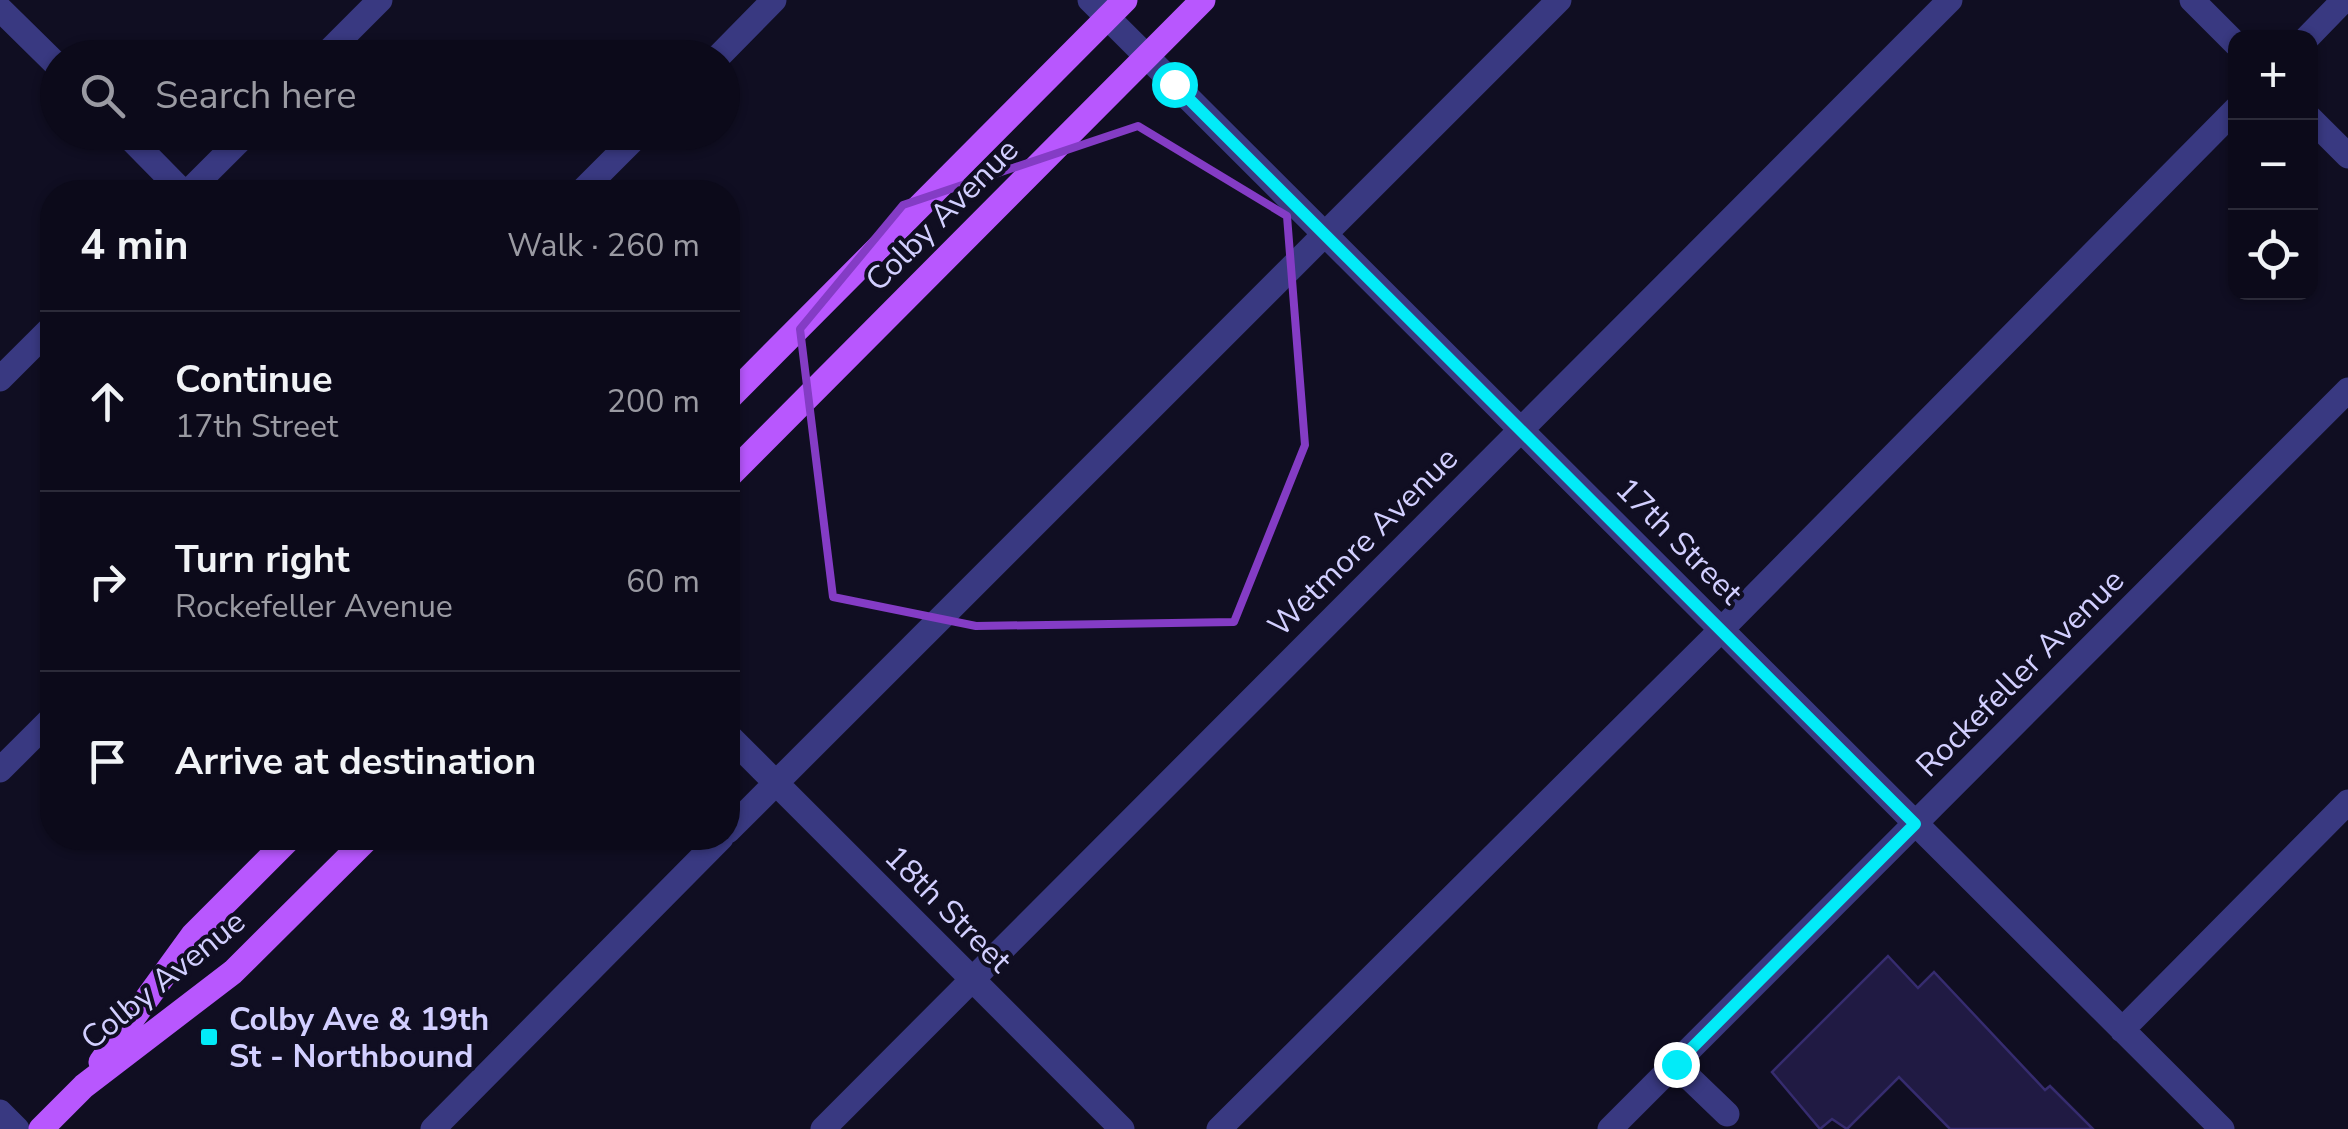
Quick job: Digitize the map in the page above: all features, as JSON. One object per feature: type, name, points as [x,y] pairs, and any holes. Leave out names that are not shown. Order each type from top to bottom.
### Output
[{"type":"main road","name":"Colby Avenue","points":[[740,465],[1203,0]]},
{"type":"main road","name":"Colby Avenue","points":[[740,387],[1108,6]]},
{"type":"main road","name":"Colby Avenue","points":[[84,1086],[192,935],[278,850]]},
{"type":"main road","name":"Colby Avenue","points":[[41,1129],[84,1086],[233,972],[356,850]]},
{"type":"street","points":[[340,40],[380,0]]},
{"type":"street","points":[[735,40],[774,0]]},
{"type":"street","points":[[740,819],[1559,0]]},
{"type":"street","name":"Wetmore Avenue","points":[[823,1129],[1950,0]]},
{"type":"street","points":[[2192,0],[2228,36]]},
{"type":"street","points":[[2314,30],[2344,0]]},
{"type":"street","name":"17th Street","points":[[1108,6],[1146,56],[2222,1129]]},
{"type":"street","points":[[0,9],[40,48]]},
{"type":"street","points":[[1219,1129],[1722,630],[2228,117]]},
{"type":"street","points":[[2312,120],[2348,156]]},
{"type":"street","points":[[143,150],[174,180]]},
{"type":"street","points":[[198,180],[229,150]]},
{"type":"street","points":[[593,180],[623,150]]},
{"type":"street","points":[[0,379],[40,339]]},
{"type":"street","name":"Rockefeller Avenue","points":[[1610,1129],[2348,390]]},
{"type":"street","points":[[0,770],[40,730]]},
{"type":"street","name":"18th Street","points":[[740,747],[1122,1129]]},
{"type":"street","points":[[2122,1030],[2348,802]]},
{"type":"street","points":[[433,1129],[710,850]]},
{"type":"street","points":[[1676,1064],[1727,1114]]},
{"type":"street","points":[[0,1112],[16,1129]]},
{"type":"highlighted area","points":[[1138,126],[1287,216],[1305,445],[1234,622],[976,626],[833,597],[800,329],[903,205]]},
{"type":"building","points":[[1888,956],[1918,988],[1934,972],[2045,1090],[2050,1086],[2093,1129],[1950,1129],[1899,1077],[1847,1129],[1832,1119],[1820,1129],[1772,1072]]},
{"type":"place","name":"Colby Ave & 19th St - Northbound","points":[[209,1037]]},
{"type":"route","points":[[1174,84],[1915,824],[1676,1064]]}]
